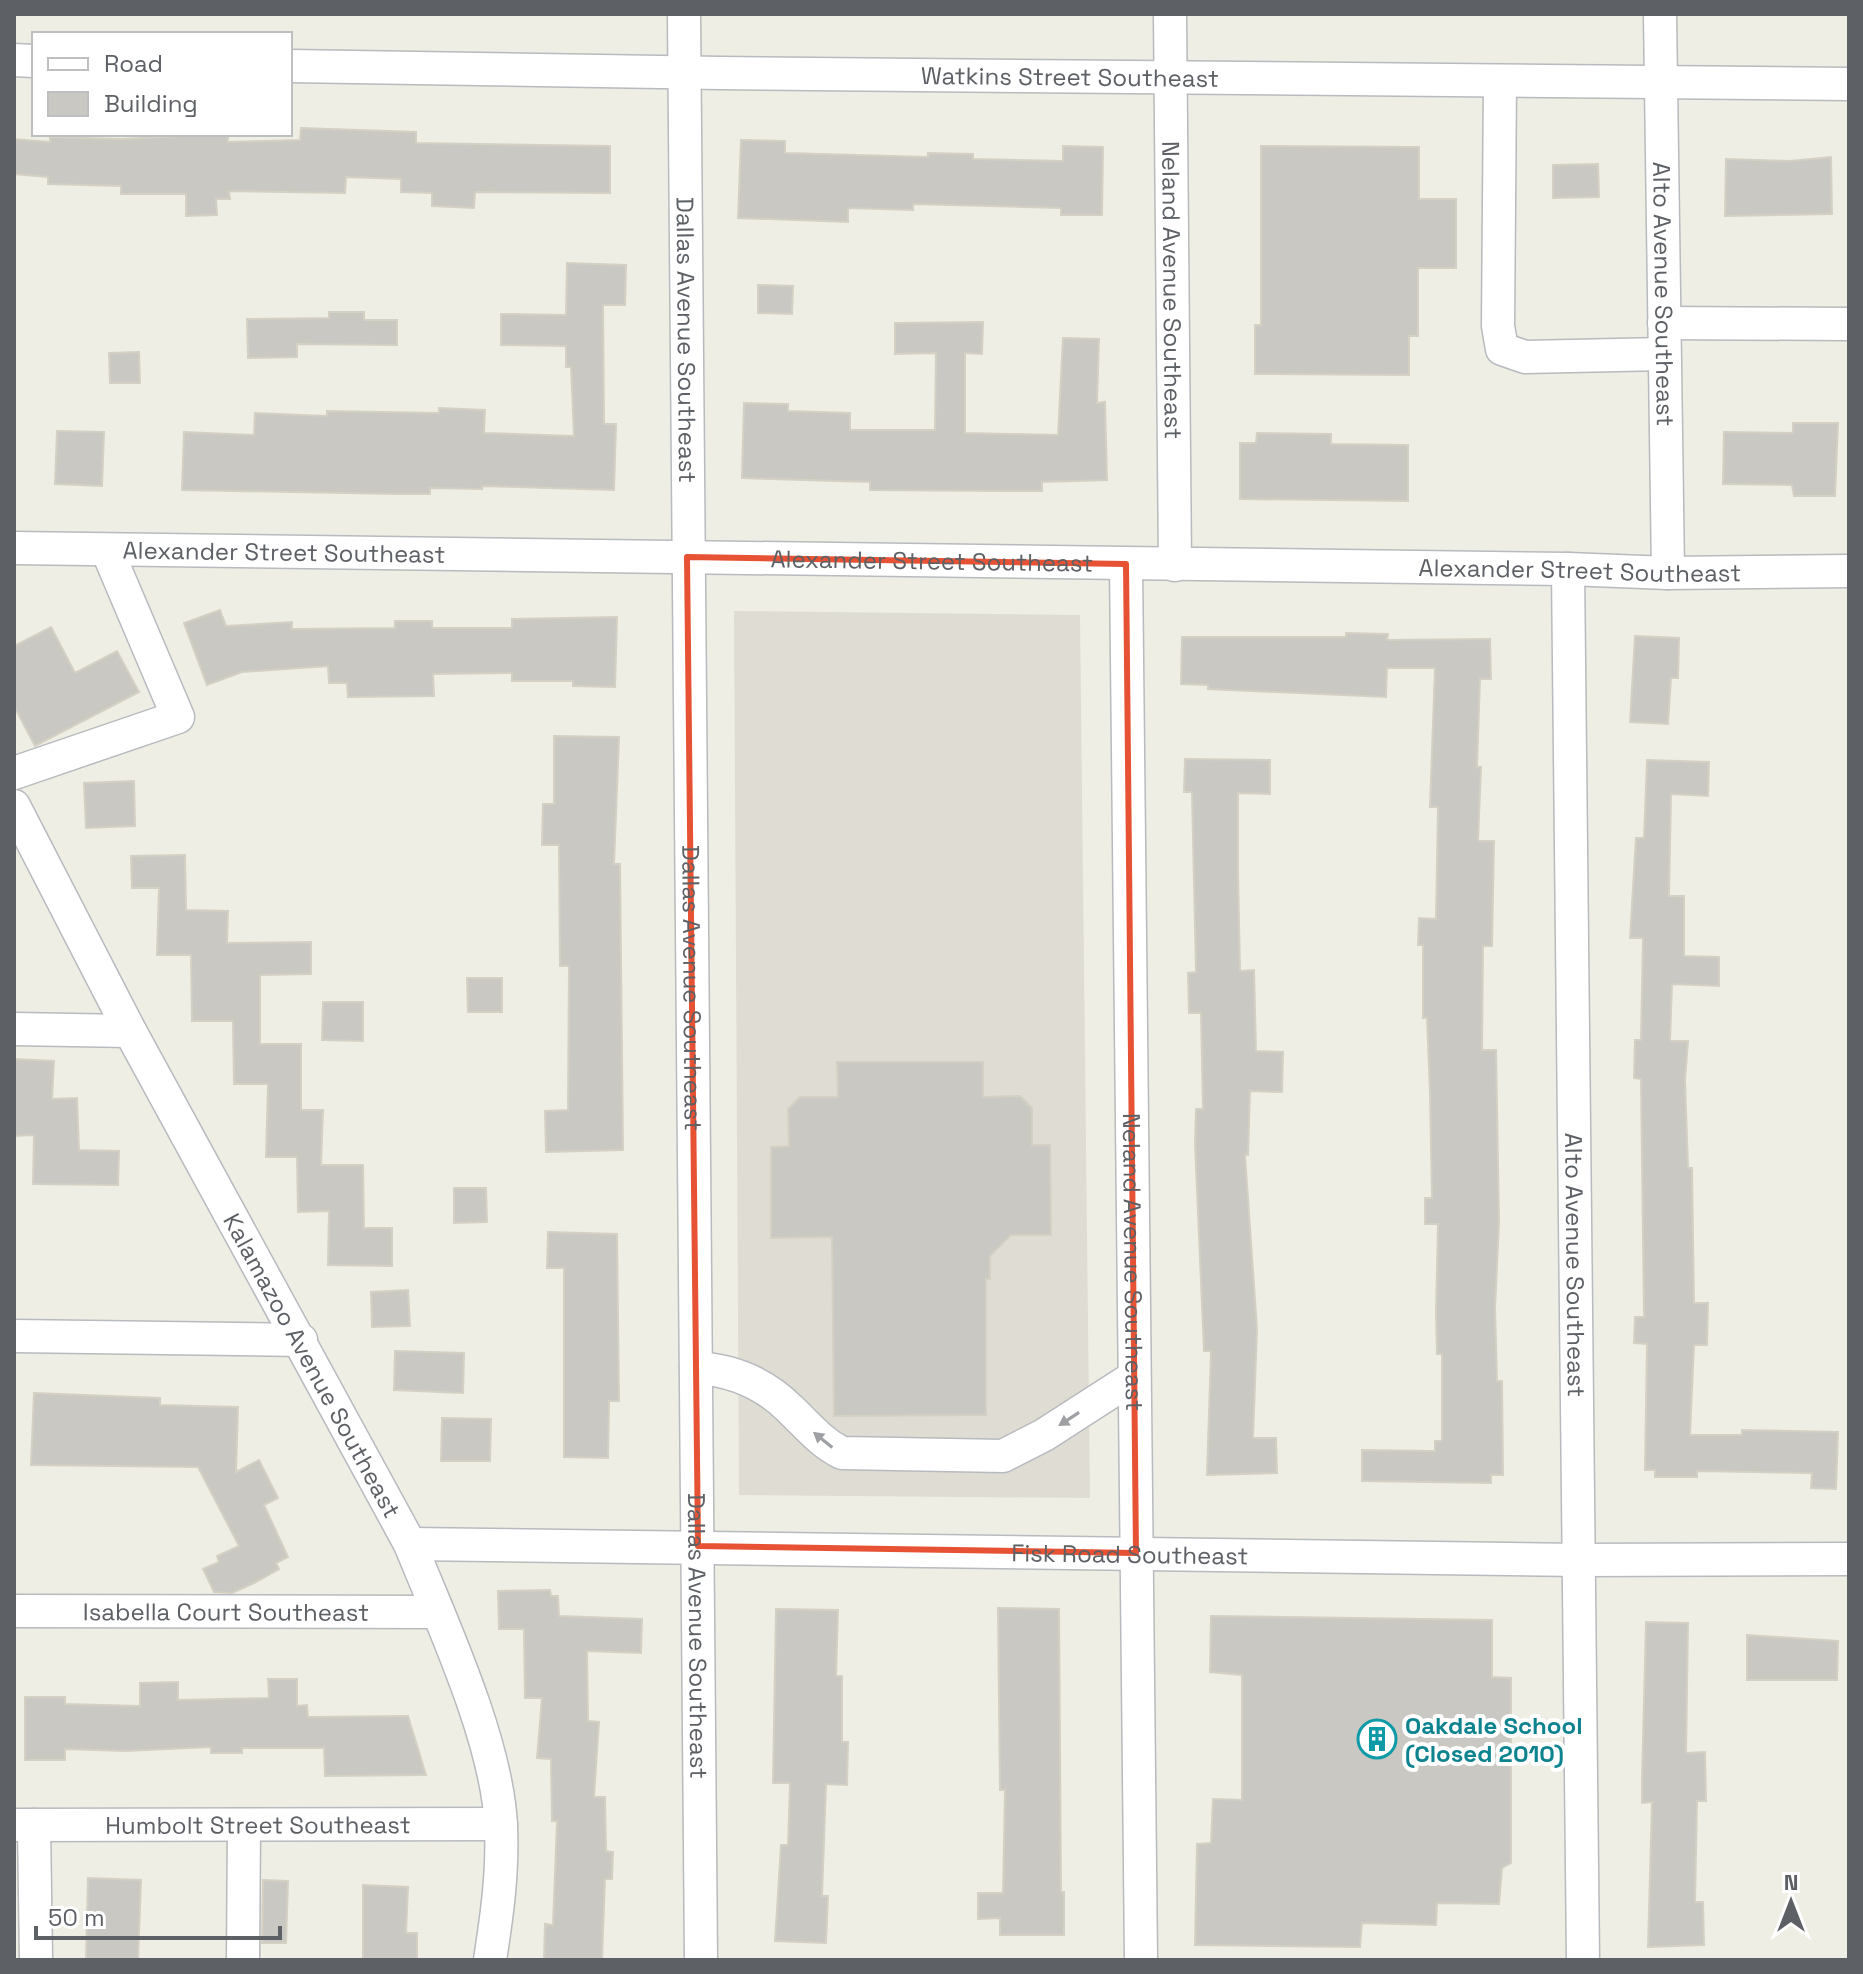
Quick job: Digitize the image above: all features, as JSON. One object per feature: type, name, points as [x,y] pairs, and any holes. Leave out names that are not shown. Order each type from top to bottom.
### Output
[{"type":"street","name":"Dallas Avenue Southeast","points":[[684,14],[701,1960]]},
{"type":"street","name":"Neland Avenue Southeast","points":[[1170,14],[1175,565]]},
{"type":"street","name":"Alto Avenue Southeast","points":[[1660,14],[1668,573]]},
{"type":"street","name":"Watkins Street Southeast","points":[[292,66],[684,73],[1849,84]]},
{"type":"street","points":[[1500,82],[1498,326],[1502,349],[1525,357],[1664,338],[1849,324]]},
{"type":"street","name":"Alexander Street Southeast","points":[[14,548],[1568,569],[1668,573],[1849,571]]},
{"type":"street","points":[[14,773],[178,717],[107,550]]},
{"type":"street","name":"Neland Avenue Southeast","points":[[1126,564],[1141,1960]]},
{"type":"street","name":"Alto Avenue Southeast","points":[[1568,569],[1583,1960]]},
{"type":"street","name":"Kalamazoo Avenue Southeast","points":[[14,806],[130,1031],[410,1544],[486,1747],[501,1824],[500,1897],[490,1960]]},
{"type":"street","points":[[14,1029],[130,1031]]},
{"type":"street","points":[[14,1336],[301,1340]]},
{"type":"street","points":[[696,1368],[731,1372],[755,1383],[781,1399],[822,1443],[842,1453],[1003,1456],[1044,1435],[1134,1377]]},
{"type":"street","name":"Fisk Road Southeast","points":[[410,1544],[1579,1560],[1849,1559]]},
{"type":"street","name":"Isabella Court Southeast","points":[[14,1611],[438,1612]]},
{"type":"street","name":"Humbolt Street Southeast","points":[[24,1825],[501,1824]]},
{"type":"street","points":[[24,1825],[36,1960]]},
{"type":"street","points":[[243,1960],[244,1825]]},
{"type":"highlighted area","points":[[687,557],[1126,564],[1136,1553],[698,1546]]},
{"type":"shaded area","points":[[734,611],[1080,615],[1090,1498],[739,1495]]},
{"type":"building","points":[[301,128],[416,132],[416,143],[610,146],[610,193],[475,192],[474,208],[432,206],[432,193],[401,192],[401,179],[346,177],[345,193],[229,191],[230,199],[216,199],[217,215],[186,216],[186,194],[121,194],[121,186],[48,184],[48,177],[14,174],[14,139],[50,142],[50,137],[228,136],[228,142],[300,140]]},
{"type":"building","points":[[741,140],[785,141],[785,153],[928,157],[928,153],[973,154],[973,159],[1063,161],[1063,146],[1103,147],[1102,215],[1061,215],[1061,208],[913,204],[913,210],[848,208],[848,222],[738,218]]},
{"type":"building","points":[[1261,146],[1419,147],[1419,199],[1456,199],[1456,268],[1418,268],[1418,336],[1409,336],[1409,375],[1255,374],[1255,325],[1261,325]]},
{"type":"building","points":[[1831,157],[1832,214],[1725,216],[1726,159],[1790,161]]},
{"type":"building","points":[[1598,164],[1599,197],[1553,198],[1553,165]]},
{"type":"building","points":[[567,263],[626,265],[625,305],[603,305],[604,424],[616,424],[614,490],[482,486],[482,489],[430,488],[430,494],[396,494],[182,490],[184,432],[254,435],[255,413],[327,416],[327,411],[439,413],[439,408],[485,410],[484,433],[574,436],[571,367],[566,367],[566,346],[501,345],[501,314],[566,315]]},
{"type":"building","points":[[758,285],[793,286],[792,314],[758,313]]},
{"type":"building","points":[[329,312],[364,312],[364,320],[397,320],[397,345],[297,344],[297,357],[248,358],[247,319],[329,318]]},
{"type":"building","points":[[983,322],[982,354],[965,353],[965,433],[1058,435],[1063,338],[1099,339],[1097,403],[1105,402],[1107,480],[1042,482],[1042,491],[1003,491],[870,490],[870,482],[742,478],[744,403],[788,404],[788,411],[850,413],[850,430],[935,430],[936,353],[895,354],[895,323]]},
{"type":"building","points":[[139,352],[140,383],[110,383],[109,353]]},
{"type":"building","points":[[1793,423],[1838,423],[1835,496],[1794,496],[1792,485],[1723,484],[1724,432],[1793,433]]},
{"type":"building","points":[[57,431],[104,432],[102,486],[55,484]]},
{"type":"building","points":[[1257,433],[1331,434],[1331,444],[1408,445],[1408,501],[1240,499],[1240,443],[1256,443]]},
{"type":"building","points":[[220,610],[226,626],[292,622],[292,629],[395,628],[395,621],[432,621],[432,628],[512,628],[512,619],[617,617],[615,687],[573,686],[573,681],[512,681],[512,673],[433,674],[434,696],[348,697],[347,683],[329,683],[328,666],[242,672],[207,685],[184,623]]},
{"type":"building","points":[[51,627],[75,673],[117,651],[139,692],[35,746],[14,706],[14,646]]},
{"type":"building","points":[[1346,633],[1388,634],[1387,640],[1490,639],[1491,679],[1480,679],[1477,767],[1481,767],[1478,841],[1494,841],[1492,946],[1483,946],[1482,1050],[1496,1050],[1499,1222],[1495,1308],[1497,1381],[1502,1381],[1503,1475],[1491,1475],[1491,1483],[1362,1481],[1362,1450],[1435,1451],[1435,1441],[1442,1441],[1442,1354],[1437,1354],[1436,1312],[1438,1224],[1425,1224],[1425,1198],[1432,1198],[1430,1093],[1427,1018],[1423,1018],[1423,945],[1418,945],[1419,918],[1436,919],[1438,807],[1430,807],[1435,668],[1387,668],[1386,697],[1208,689],[1208,685],[1181,684],[1182,637],[1346,637]]},
{"type":"building","points":[[1635,636],[1679,638],[1678,678],[1671,678],[1668,724],[1630,722]]},
{"type":"building","points":[[554,736],[619,737],[614,864],[620,864],[623,1150],[546,1152],[545,1111],[568,1110],[569,966],[560,966],[559,845],[542,845],[543,804],[554,804]]},
{"type":"building","points":[[1185,759],[1270,760],[1270,794],[1238,793],[1238,873],[1240,971],[1254,970],[1256,1051],[1283,1052],[1282,1092],[1250,1091],[1248,1155],[1245,1155],[1257,1329],[1253,1438],[1276,1438],[1277,1473],[1207,1475],[1211,1351],[1204,1351],[1195,1144],[1196,1109],[1203,1109],[1201,1013],[1189,1013],[1188,973],[1196,972],[1192,792],[1184,792]]},
{"type":"building","points":[[1647,760],[1709,762],[1708,796],[1671,794],[1669,896],[1684,896],[1684,956],[1719,957],[1719,986],[1672,984],[1670,1041],[1688,1041],[1685,1080],[1688,1168],[1692,1168],[1694,1303],[1708,1303],[1707,1345],[1694,1345],[1690,1435],[1742,1435],[1742,1430],[1838,1432],[1836,1489],[1811,1488],[1812,1473],[1697,1471],[1697,1477],[1655,1477],[1655,1470],[1645,1470],[1647,1344],[1634,1343],[1635,1317],[1644,1317],[1641,1079],[1634,1078],[1635,1040],[1641,1040],[1643,938],[1630,938],[1636,838],[1644,838]]},
{"type":"building","points":[[134,781],[135,826],[86,828],[84,783]]},
{"type":"building","points":[[185,855],[186,910],[228,911],[227,943],[311,942],[311,974],[260,975],[260,1044],[301,1044],[301,1110],[323,1110],[321,1165],[363,1165],[364,1228],[392,1228],[392,1266],[328,1265],[329,1211],[298,1212],[297,1157],[266,1157],[268,1084],[234,1084],[233,1021],[192,1021],[191,955],[157,955],[159,888],[132,888],[131,856]]},
{"type":"building","points":[[467,978],[502,978],[502,1012],[468,1012]]},
{"type":"building","points":[[323,1002],[363,1002],[363,1041],[322,1040]]},
{"type":"building","points":[[14,1059],[54,1061],[52,1099],[77,1098],[79,1150],[119,1151],[118,1185],[33,1184],[34,1135],[14,1136]]},
{"type":"building","points":[[837,1062],[983,1062],[983,1097],[1020,1096],[1032,1108],[1032,1145],[1050,1145],[1051,1235],[1011,1235],[990,1256],[990,1279],[986,1279],[986,1415],[834,1416],[832,1237],[771,1238],[771,1147],[789,1146],[788,1109],[800,1097],[838,1097]]},
{"type":"building","points":[[454,1188],[486,1188],[487,1222],[454,1223]]},
{"type":"building","points":[[548,1232],[617,1234],[619,1401],[609,1401],[608,1458],[564,1457],[564,1268],[547,1268]]},
{"type":"building","points":[[408,1290],[410,1326],[372,1327],[371,1292]]},
{"type":"building","points":[[395,1351],[464,1353],[463,1393],[394,1390]]},
{"type":"building","points":[[34,1393],[160,1398],[160,1405],[238,1407],[236,1472],[259,1460],[278,1498],[264,1505],[288,1557],[276,1563],[279,1569],[254,1583],[232,1593],[214,1592],[203,1569],[219,1562],[217,1556],[239,1546],[198,1467],[31,1465]]},
{"type":"building","points":[[442,1418],[491,1419],[490,1461],[441,1461]]},
{"type":"building","points":[[550,1590],[551,1596],[558,1596],[559,1616],[642,1619],[641,1653],[587,1651],[588,1721],[599,1722],[594,1797],[605,1797],[606,1851],[613,1852],[612,1879],[605,1879],[602,1960],[544,1960],[545,1924],[553,1925],[557,1821],[552,1821],[551,1759],[537,1758],[542,1698],[525,1698],[524,1629],[499,1629],[498,1591]]},
{"type":"building","points":[[998,1608],[1059,1609],[1064,1935],[1000,1935],[1000,1918],[978,1919],[978,1893],[1003,1893],[1005,1790],[1000,1790]]},
{"type":"building","points":[[776,1609],[838,1610],[836,1676],[842,1676],[842,1742],[848,1742],[847,1785],[826,1784],[822,1896],[828,1896],[826,1943],[775,1941],[781,1845],[788,1845],[790,1783],[773,1783]]},
{"type":"building","name":"Oakdale School (Closed 2010)","points":[[1211,1616],[1492,1620],[1492,1677],[1511,1678],[1511,1863],[1502,1868],[1499,1904],[1437,1903],[1436,1925],[1362,1923],[1360,1947],[1195,1945],[1197,1844],[1211,1843],[1213,1799],[1242,1800],[1242,1675],[1210,1672]]},
{"type":"building","points":[[1646,1622],[1688,1623],[1686,1753],[1705,1752],[1706,1801],[1697,1801],[1695,1902],[1703,1902],[1704,1945],[1648,1947],[1652,1802],[1642,1803]]},
{"type":"building","points":[[1747,1635],[1838,1641],[1837,1680],[1747,1680]]},
{"type":"building","points":[[268,1679],[297,1679],[297,1706],[307,1705],[308,1717],[408,1716],[426,1775],[325,1776],[324,1748],[242,1748],[242,1753],[211,1753],[211,1747],[125,1751],[65,1749],[65,1760],[25,1760],[25,1697],[65,1697],[65,1704],[140,1706],[140,1683],[178,1682],[178,1700],[269,1698]]},
{"type":"building","points":[[88,1878],[141,1880],[138,1960],[86,1960]]},
{"type":"building","points":[[263,1880],[288,1881],[286,1943],[262,1943]]},
{"type":"building","points":[[363,1885],[408,1887],[406,1933],[417,1933],[417,1960],[363,1960]]},
{"type":"place","name":"Oakdale School (Closed 2010)","points":[[1377,1739]]}]
